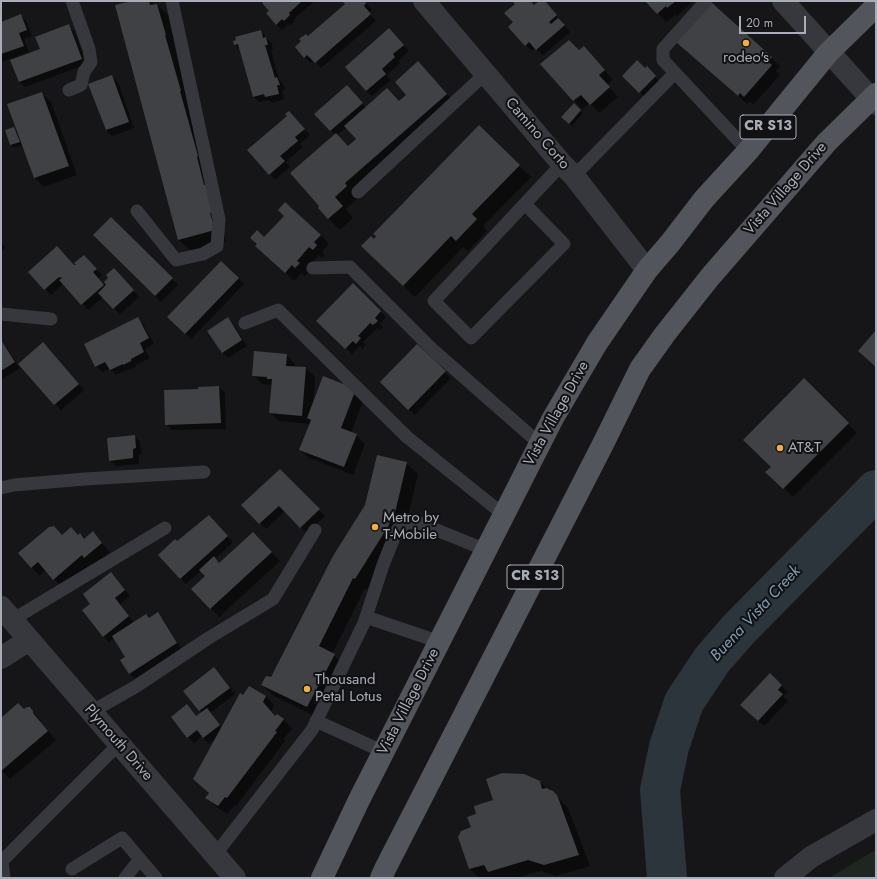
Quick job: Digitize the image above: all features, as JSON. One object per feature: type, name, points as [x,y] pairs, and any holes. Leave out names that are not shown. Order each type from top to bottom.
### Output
[{"type":"main road","name":"Vista Village Drive","points":[[322,878],[359,800],[553,418],[597,343],[647,270],[704,199],[748,151],[828,53],[876,6]]},
{"type":"main road","name":"Vista Village Drive","points":[[381,878],[640,369],[665,334],[710,277],[827,142],[874,99]]},
{"type":"street","name":"Camino Corto","points":[[424,1],[568,170],[647,270]]},
{"type":"street","points":[[782,1],[828,53],[874,99]]},
{"type":"street","name":"Plymouth Drive","points":[[6,614],[235,878]]},
{"type":"street","points":[[1,658],[29,640]]},
{"type":"street","points":[[786,878],[811,857],[876,820]]},
{"type":"lane","points":[[70,90],[81,84],[84,72],[91,62],[89,49],[72,1]]},
{"type":"lane","points":[[137,211],[176,260],[203,254],[217,246],[219,219],[172,1]]},
{"type":"lane","points":[[706,1],[662,48],[663,60],[748,151]]},
{"type":"lane","points":[[525,204],[564,244],[471,338],[434,301],[525,204],[568,170],[675,73]]},
{"type":"lane","points":[[358,192],[485,74]]},
{"type":"lane","points":[[312,268],[350,268],[433,350],[540,444]]},
{"type":"lane","points":[[245,323],[278,310],[407,437],[504,515]]},
{"type":"lane","points":[[1,314],[51,319]]},
{"type":"lane","points":[[1,488],[14,485],[85,479],[204,472]]},
{"type":"lane","points":[[215,855],[312,730],[366,617],[397,530],[406,523],[417,522],[486,550]]},
{"type":"lane","points":[[6,614],[165,528]]},
{"type":"lane","points":[[91,712],[135,687],[207,639],[273,599],[315,530]]},
{"type":"lane","points":[[366,617],[440,642]]},
{"type":"lane","points":[[316,721],[384,752]]},
{"type":"lane","points":[[4,878],[2,862],[119,744]]},
{"type":"lane","points":[[72,869],[122,838],[156,878]]},
{"type":"lane","points":[[124,878],[140,859]]},
{"type":"shaded area","points":[[876,850],[876,878],[829,878],[870,853]]},
{"type":"building","points":[[132,1],[149,1],[150,5],[157,4],[198,156],[204,185],[206,185],[213,212],[210,213],[215,230],[178,240],[115,5]]},
{"type":"building","points":[[264,1],[302,1],[289,13],[290,15],[284,21],[282,19],[276,25],[266,13],[269,11],[262,3]]},
{"type":"building","points":[[342,1],[365,1],[366,3],[364,6],[371,14],[315,63],[307,55],[304,58],[295,47],[301,41],[299,39],[306,34],[308,36],[345,4]]},
{"type":"building","points":[[512,1],[530,1],[534,5],[539,1],[545,1],[557,15],[549,22],[551,24],[558,18],[565,25],[536,50],[529,42],[525,46],[508,27],[513,22],[504,13],[515,4]]},
{"type":"building","points":[[645,1],[676,1],[667,8],[666,6],[657,14]]},
{"type":"building","points":[[711,2],[772,57],[768,62],[772,65],[744,97],[740,93],[738,96],[676,42]]},
{"type":"building","points":[[21,14],[27,30],[19,33],[24,46],[1,54],[1,22]]},
{"type":"building","points":[[69,24],[82,59],[19,82],[10,60],[40,49],[35,37]]},
{"type":"building","points":[[389,28],[404,45],[393,54],[395,57],[382,69],[386,74],[366,91],[345,67]]},
{"type":"building","points":[[261,30],[263,38],[266,37],[268,45],[265,45],[275,78],[277,77],[280,85],[277,85],[279,94],[265,97],[264,94],[253,97],[238,44],[234,45],[233,41],[236,40],[235,37]]},
{"type":"building","points":[[569,40],[579,50],[584,46],[605,70],[599,75],[610,87],[590,105],[581,95],[573,101],[540,64]]},
{"type":"building","points":[[637,60],[645,68],[647,66],[656,76],[639,93],[622,76]]},
{"type":"building","points":[[418,61],[447,94],[345,183],[347,186],[335,197],[343,206],[328,219],[318,208],[319,206],[290,173],[336,133],[348,146],[356,139],[344,126],[387,88],[399,101],[406,95],[395,82]]},
{"type":"building","points":[[112,75],[129,122],[106,130],[88,84]]},
{"type":"building","points":[[347,85],[363,103],[330,131],[314,114]]},
{"type":"building","points":[[42,92],[69,166],[34,178],[7,104]]},
{"type":"building","points":[[574,103],[581,110],[569,124],[561,117]]},
{"type":"building","points":[[289,111],[305,129],[295,137],[298,141],[280,156],[285,161],[269,175],[247,150],[287,116],[285,114]]},
{"type":"building","points":[[479,125],[520,165],[472,214],[477,219],[456,241],[451,236],[403,286],[361,246],[371,236],[374,239],[376,236],[373,234]]},
{"type":"building","points":[[14,127],[20,142],[10,145],[5,130]]},
{"type":"building","points":[[285,202],[321,235],[314,242],[317,245],[313,250],[309,247],[297,261],[300,263],[295,268],[292,265],[285,273],[255,246],[257,244],[250,238],[257,230],[264,237],[284,216],[278,210]]},
{"type":"building","points":[[111,217],[173,278],[155,296],[93,235]]},
{"type":"building","points":[[57,246],[74,265],[76,265],[74,263],[84,255],[97,269],[93,272],[104,285],[81,305],[59,280],[62,278],[61,277],[59,277],[44,290],[28,272]]},
{"type":"building","points":[[221,261],[239,278],[185,334],[167,317]]},
{"type":"building","points":[[114,268],[134,290],[113,309],[98,293],[106,285],[104,282],[108,278],[106,275]]},
{"type":"building","points":[[353,283],[381,311],[375,318],[378,321],[373,325],[370,323],[358,336],[361,338],[356,344],[353,341],[345,349],[316,321]]},
{"type":"building","points":[[138,317],[149,338],[140,343],[144,352],[131,359],[131,361],[110,370],[105,362],[95,367],[84,344]]},
{"type":"building","points":[[228,317],[242,340],[222,353],[207,331]]},
{"type":"building","points":[[876,330],[876,367],[858,351]]},
{"type":"building","points":[[1,340],[15,362],[1,371]]},
{"type":"building","points":[[43,342],[79,384],[54,405],[18,364]]},
{"type":"building","points":[[417,344],[446,371],[408,410],[380,382]]},
{"type":"building","points":[[254,351],[287,354],[286,366],[306,367],[302,416],[269,413],[272,379],[267,379],[267,377],[252,376]]},
{"type":"building","points":[[323,376],[356,389],[341,428],[357,434],[344,467],[299,450],[311,420],[307,418]]},
{"type":"building","points":[[804,378],[849,423],[783,489],[765,472],[771,467],[743,440]]},
{"type":"building","points":[[219,386],[221,423],[165,425],[164,390],[198,389],[198,387]]},
{"type":"building","points":[[135,435],[136,448],[133,449],[133,458],[109,461],[107,438]]},
{"type":"building","points":[[377,455],[407,462],[394,517],[355,579],[353,578],[319,646],[335,654],[307,707],[261,685],[266,676],[271,677],[333,556],[365,505]]},
{"type":"building","points":[[280,469],[320,509],[300,528],[279,506],[259,524],[241,505]]},
{"type":"building","points":[[209,515],[228,536],[180,579],[158,555],[175,539],[177,541]]},
{"type":"building","points":[[54,526],[62,535],[71,527],[78,535],[80,533],[84,539],[93,531],[102,543],[84,558],[82,555],[53,580],[38,562],[31,568],[18,553],[49,527]]},
{"type":"building","points":[[253,532],[272,552],[210,609],[191,589],[205,576],[199,570],[214,556],[219,563]]},
{"type":"building","points":[[111,572],[125,590],[115,598],[129,616],[103,637],[82,610],[90,604],[83,594]]},
{"type":"building","points":[[158,612],[177,643],[129,674],[120,660],[125,657],[112,636],[146,614],[149,618]]},
{"type":"building","points":[[214,667],[230,688],[199,711],[183,691]]},
{"type":"building","points":[[770,673],[782,685],[778,690],[783,694],[758,721],[740,705]]},
{"type":"building","points":[[249,686],[266,696],[263,702],[275,716],[277,714],[284,719],[275,731],[277,732],[227,798],[225,797],[218,806],[205,798],[209,793],[193,779],[240,693],[243,695]]},
{"type":"building","points":[[18,703],[24,709],[30,707],[48,731],[1,771],[1,718]]},
{"type":"building","points":[[187,704],[196,716],[207,708],[220,725],[203,738],[197,730],[187,738],[171,717]]},
{"type":"building","points":[[502,773],[524,774],[540,781],[542,789],[546,788],[553,791],[557,795],[579,855],[544,865],[528,860],[488,872],[484,865],[469,869],[458,837],[461,831],[471,827],[467,817],[476,814],[474,806],[493,800],[486,779]]},
{"type":"waterway","name":"Buena Vista Creek","points":[[667,878],[660,790],[669,747],[684,702],[712,660],[738,630],[876,490]]},
{"type":"place","name":"rodeo's","points":[[746,43]]},
{"type":"place","name":"AT&T","points":[[780,448]]},
{"type":"place","name":"Metro by T-Mobile","points":[[375,527]]},
{"type":"place","name":"Thousand Petal Lotus","points":[[307,689]]}]
